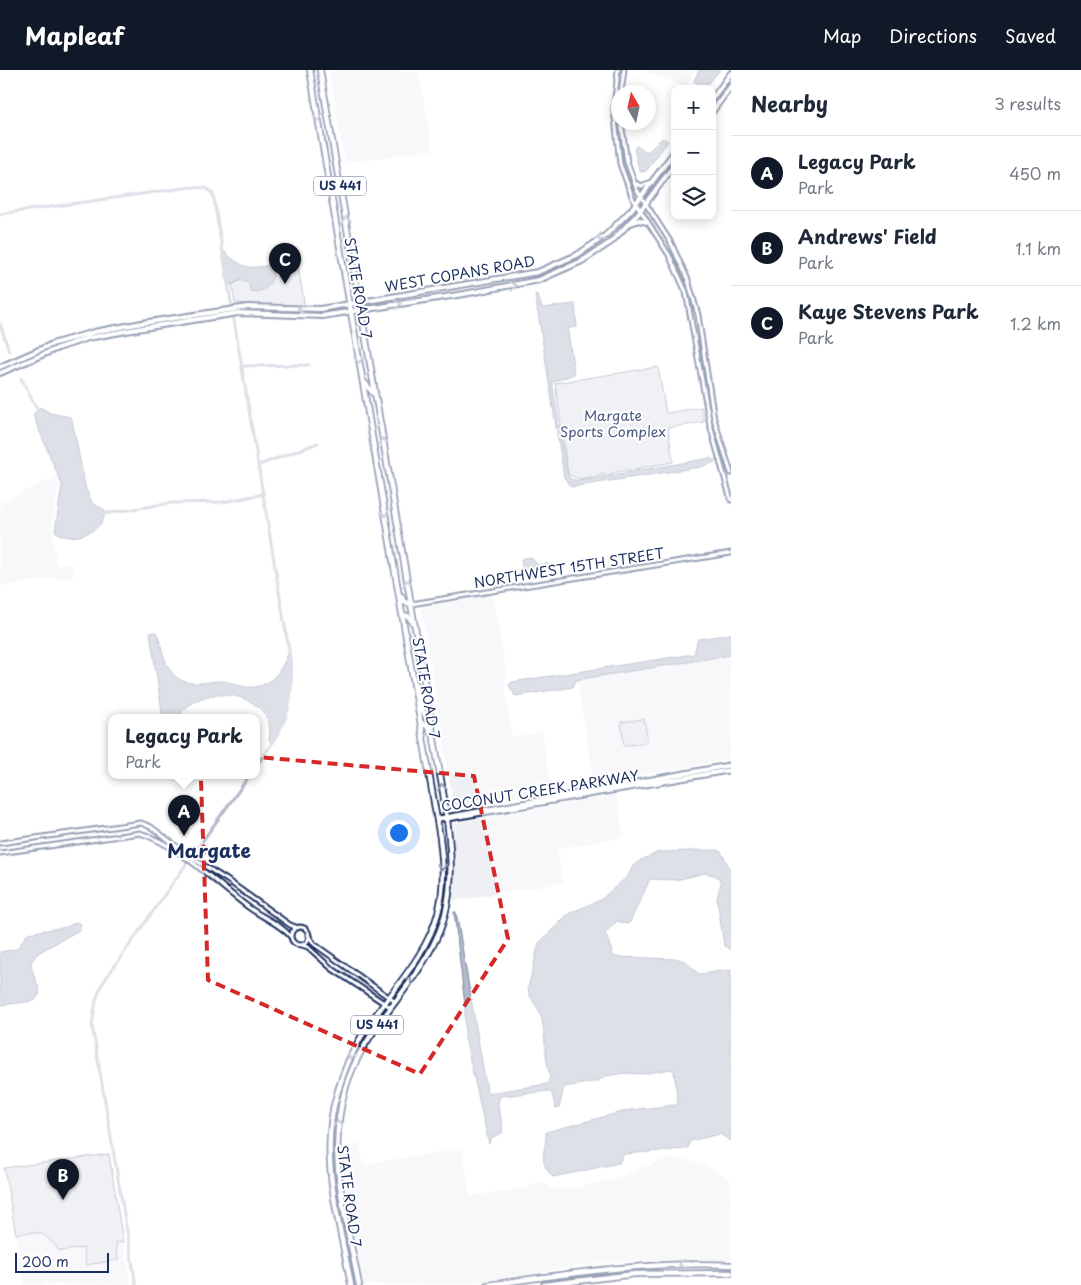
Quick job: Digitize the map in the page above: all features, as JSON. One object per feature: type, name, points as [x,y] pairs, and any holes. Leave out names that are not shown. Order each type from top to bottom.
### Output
[{"type":"main road","name":"STATE ROAD 7","points":[[310,70],[442,852],[440,903],[431,933],[420,954],[358,1041],[344,1070],[334,1104],[330,1132],[333,1182],[352,1285]]},
{"type":"main road","name":"STATE ROAD 7","points":[[320,70],[434,737],[447,818],[450,871],[448,899],[442,925],[432,947],[363,1048],[345,1089],[337,1144],[342,1196],[358,1285]]},
{"type":"main road","points":[[716,94],[731,73]]},
{"type":"main road","points":[[716,107],[731,86]]},
{"type":"main road","name":"WEST COPANS ROAD","points":[[0,367],[43,348],[78,336],[227,309],[272,307],[310,309],[350,305],[523,276],[551,268],[593,245],[620,222],[671,156]]},
{"type":"main road","name":"WEST COPANS ROAD","points":[[0,373],[58,348],[88,338],[238,313],[268,313],[310,317],[351,312],[539,280],[582,262],[611,242],[629,224],[671,169]]},
{"type":"main road","points":[[629,224],[639,220],[647,222]]},
{"type":"main road","points":[[362,381],[366,383],[376,396]]},
{"type":"main road","points":[[399,593],[404,602],[411,604]]},
{"type":"main road","points":[[402,615],[408,616],[414,625]]},
{"type":"main road","points":[[413,679],[421,696],[424,715],[431,721]]},
{"type":"main road","points":[[421,723],[427,726],[434,737]]},
{"type":"main road","name":"COCONUT CREEK PARKWAY","points":[[447,818],[731,765]]},
{"type":"main road","name":"COCONUT CREEK PARKWAY","points":[[437,818],[542,803],[731,770]]},
{"type":"main road","points":[[542,803],[546,798]]},
{"type":"main road","points":[[431,933],[432,947]]},
{"type":"main road","points":[[344,1070],[346,1076],[343,1086],[345,1089]]},
{"type":"main road","points":[[330,1132],[337,1144]]},
{"type":"main road","points":[[333,1182],[342,1196]]},
{"type":"main road","points":[[335,1195],[344,1207]]},
{"type":"main road","points":[[487,1285],[628,1266],[690,1263],[731,1265]]},
{"type":"main road","points":[[547,1285],[650,1273],[731,1273]]},
{"type":"main road","points":[[547,1285],[561,1274]]},
{"type":"street","points":[[618,70],[614,103],[617,144],[622,171],[635,204],[675,265],[687,298],[710,425],[731,500]]},
{"type":"street","points":[[622,85],[624,70]]},
{"type":"street","points":[[622,130],[625,151],[640,198],[671,243],[688,280],[698,315],[714,419],[731,473]]},
{"type":"street","points":[[634,183],[641,186],[652,182]]},
{"type":"street","name":"NORTHWEST 15TH STREET","points":[[411,604],[731,553]]},
{"type":"street","points":[[0,843],[141,824],[151,827],[192,858],[227,880],[290,925],[304,928],[316,945],[394,1001]]},
{"type":"street","points":[[0,852],[140,833],[189,861],[235,897],[284,929],[294,943],[308,947],[331,968],[390,1007]]},
{"type":"street","points":[[291,937],[292,932],[298,928]]},
{"type":"street","points":[[302,944],[307,941],[308,935]]},
{"type":"street","points":[[358,985],[367,986],[367,980]]},
{"type":"highlighted area","points":[[200,752],[474,776],[508,939],[420,1074],[208,980]]},
{"type":"shaded area","points":[[329,70],[418,70],[433,150],[345,163]]},
{"type":"shaded area","points":[[643,70],[695,70],[686,85],[680,85]]},
{"type":"shaded area","points":[[58,476],[59,486],[52,525],[56,565],[72,563],[74,576],[0,586],[0,502]]},
{"type":"shaded area","points":[[493,595],[507,677],[505,688],[512,737],[542,732],[551,791],[454,808],[421,607]]},
{"type":"shaded area","points":[[731,656],[731,759],[594,784],[577,680]]},
{"type":"shaded area","points":[[616,795],[624,837],[557,849],[563,882],[454,901],[452,894],[455,865],[453,826],[455,823]]},
{"type":"shaded area","points":[[360,1144],[363,1164],[463,1149],[470,1196],[526,1188],[541,1181],[550,1188],[564,1190],[608,1181],[660,1161],[677,1159],[693,1161],[711,1167],[731,1181],[731,1260],[637,1261],[594,1264],[459,1285],[363,1285],[343,1177],[341,1150],[342,1147]]},
{"type":"shaded area","points":[[34,1232],[49,1237],[59,1251],[123,1242],[131,1285],[24,1285],[16,1234]]},
{"type":"green space","points":[[297,260],[305,308],[235,303],[232,285],[241,280],[250,284],[250,291],[273,276],[275,264]]},
{"type":"green space","name":"Margate Sports Complex","points":[[658,367],[666,413],[702,407],[704,422],[668,428],[673,462],[578,479],[568,474],[555,383]]},
{"type":"green space","points":[[644,719],[648,742],[624,746],[621,722]]},
{"type":"green space","points":[[109,1154],[123,1242],[116,1243],[118,1260],[86,1265],[83,1248],[59,1251],[50,1239],[41,1234],[16,1234],[4,1168]]},
{"type":"water","points":[[699,70],[720,70],[707,85],[700,85],[694,81]]},
{"type":"water","points":[[662,138],[668,141],[646,171],[640,172],[634,149],[636,146],[648,152]]},
{"type":"water","points":[[222,249],[235,261],[246,266],[258,267],[275,264],[271,281],[265,288],[256,291],[250,291],[250,284],[241,280],[228,286]]},
{"type":"water","points":[[535,294],[538,295],[542,308],[575,304],[577,327],[569,328],[568,332],[574,374],[552,382],[566,468],[570,479],[578,481],[711,458],[715,462],[700,467],[571,487],[564,477]]},
{"type":"water","points":[[40,407],[50,413],[70,417],[72,420],[85,486],[92,503],[105,510],[104,518],[99,525],[85,534],[68,536],[61,535],[55,531],[62,485],[33,415]]},
{"type":"water","points":[[530,557],[538,565],[548,564],[549,574],[524,576],[521,559]]},
{"type":"water","points":[[156,632],[169,669],[178,678],[189,683],[220,681],[246,687],[262,685],[279,672],[289,651],[292,678],[291,700],[285,721],[272,744],[269,740],[269,724],[262,711],[250,702],[235,696],[219,695],[203,698],[189,705],[182,714],[163,714],[150,633]]},
{"type":"water","points":[[731,634],[731,655],[576,680],[573,687],[515,696],[509,685],[512,682],[694,654],[698,639]]},
{"type":"water","points":[[717,850],[721,852],[731,870],[731,950],[724,945],[717,899],[721,883],[717,876],[705,873],[676,880],[650,879],[630,922],[627,924],[617,921],[605,933],[614,957],[679,959],[686,962],[699,974],[731,970],[731,1141],[720,1134],[690,1141],[688,1148],[685,1149],[624,1154],[619,1163],[553,1177],[548,1171],[544,1160],[546,1132],[630,1110],[676,1105],[678,1103],[674,1071],[671,1069],[643,1074],[625,1073],[605,1076],[598,1081],[564,1087],[559,1108],[556,1109],[552,1094],[549,1091],[500,1096],[498,1105],[503,1128],[502,1133],[491,1138],[489,1144],[465,1038],[465,1005],[454,912],[456,912],[488,1093],[548,1084],[550,1075],[543,1023],[540,1012],[528,988],[539,943],[568,914],[600,900],[628,876],[633,866],[641,860],[659,852]]},
{"type":"water","points":[[76,922],[81,924],[79,930],[38,953],[31,962],[40,994],[34,1001],[0,1005],[0,952],[17,949],[28,933],[67,927]]},
{"type":"waterway","points":[[0,214],[191,187],[206,188],[213,194],[291,663],[292,680],[289,707],[280,729],[260,760]]},
{"type":"waterway","points":[[0,324],[9,351]]},
{"type":"waterway","points":[[242,366],[309,365]]},
{"type":"waterway","points":[[21,378],[40,415]]},
{"type":"waterway","points":[[259,465],[318,443]]},
{"type":"waterway","points":[[102,514],[171,503],[223,502],[264,494]]},
{"type":"waterway","points":[[193,854],[247,779]]},
{"type":"waterway","points":[[136,1285],[92,1025],[96,1000],[102,984],[187,863]]},
{"type":"place","name":"Kaye Stevens Park","points":[[285,284]]},
{"type":"place","name":"Legacy Park","points":[[184,836]]},
{"type":"place","name":"Andrews' Field","points":[[63,1200]]},
{"type":"district","name":"Margate","points":[[209,851]]}]
